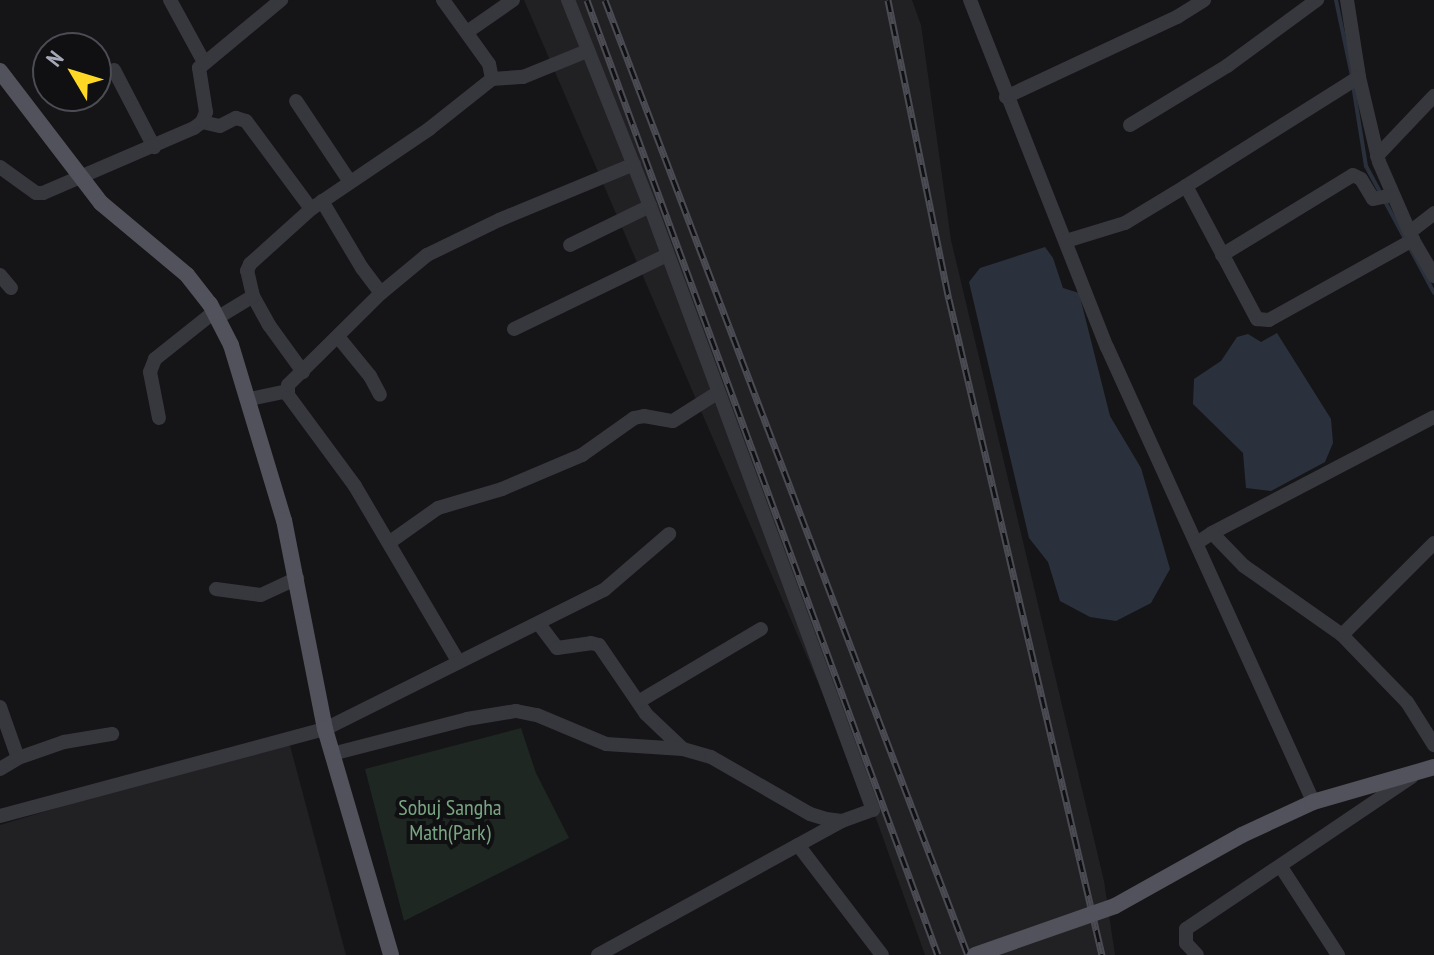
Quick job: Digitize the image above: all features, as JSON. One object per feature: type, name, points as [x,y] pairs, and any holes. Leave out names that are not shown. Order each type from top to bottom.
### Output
[{"type":"main road","points":[[0,71],[101,203],[187,275],[216,315],[231,345],[250,399],[297,578],[325,729],[391,955]]},
{"type":"main road","points":[[975,955],[1115,906],[1242,835],[1313,802],[1434,767]]},
{"type":"street","points":[[170,0],[204,62]]},
{"type":"street","points":[[202,122],[206,112],[198,74],[204,62],[281,0]]},
{"type":"street","points":[[443,0],[489,64],[492,79]]},
{"type":"street","points":[[467,32],[513,0]]},
{"type":"street","points":[[568,0],[650,206],[873,810],[842,821],[598,955]]},
{"type":"street","points":[[970,0],[1107,347],[1313,802]]},
{"type":"street","points":[[1006,97],[1177,17],[1204,0]]},
{"type":"street","points":[[1130,125],[1227,66],[1317,0]]},
{"type":"street","points":[[1347,0],[1352,81],[1377,156],[1386,197],[1408,240],[1434,276]]},
{"type":"street","points":[[303,372],[253,296],[247,279],[250,264],[317,205],[429,129],[492,79],[523,77],[587,51]]},
{"type":"street","points":[[114,70],[154,147]]},
{"type":"street","points":[[1066,241],[1125,223],[1352,81]]},
{"type":"street","points":[[1377,156],[1434,96]]},
{"type":"street","points":[[296,101],[350,182]]},
{"type":"street","points":[[0,167],[39,194],[154,147],[202,122],[220,126],[236,118],[246,121],[317,205],[381,293]]},
{"type":"street","points":[[250,399],[287,391],[381,293],[427,255],[634,164]]},
{"type":"street","points":[[1222,255],[1353,175],[1361,179],[1373,199],[1386,197]]},
{"type":"street","points":[[1186,186],[1252,314],[1262,320],[1408,240],[1434,213]]},
{"type":"street","points":[[570,245],[650,206]]},
{"type":"street","points":[[514,329],[667,255]]},
{"type":"street","points":[[0,275],[11,288]]},
{"type":"street","points":[[159,418],[150,372],[155,359],[216,315],[253,296]]},
{"type":"street","points":[[339,338],[370,376],[380,395]]},
{"type":"street","points":[[287,391],[355,486],[458,661]]},
{"type":"street","points":[[390,542],[438,508],[502,489],[582,455],[634,418],[644,416],[673,421],[717,393]]},
{"type":"street","points":[[1197,543],[1434,417]]},
{"type":"street","points":[[1212,533],[1244,566],[1342,635],[1401,695],[1434,745]]},
{"type":"street","points":[[0,816],[325,729],[458,661],[539,624],[615,583],[669,534]]},
{"type":"street","points":[[1342,635],[1386,587],[1434,543]]},
{"type":"street","points":[[216,589],[261,595],[297,578]]},
{"type":"street","points":[[539,624],[557,648],[595,643],[653,723],[683,749]]},
{"type":"street","points":[[638,702],[761,629]]},
{"type":"street","points":[[0,707],[18,758]]},
{"type":"street","points":[[332,754],[467,719],[516,711],[537,715],[606,744],[683,749],[730,766],[810,814],[842,821]]},
{"type":"street","points":[[0,769],[18,758],[64,742],[112,734]]},
{"type":"street","points":[[1197,955],[1186,943],[1186,929],[1414,774]]},
{"type":"street","points":[[798,845],[882,955]]},
{"type":"street","points":[[1281,867],[1338,955]]},
{"type":"shaded area","points":[[524,0],[912,0],[921,25],[951,240],[1104,881],[1115,955],[925,955],[873,810]]},
{"type":"shaded area","points":[[1045,247],[1053,258],[1063,288],[1079,293],[1110,416],[1141,468],[1170,569],[1151,603],[1116,621],[1090,617],[1060,601],[1048,562],[1029,538],[969,282],[980,268]]},
{"type":"shaded area","points":[[1277,333],[1331,419],[1333,443],[1325,462],[1271,491],[1246,488],[1243,453],[1193,404],[1194,379],[1221,361],[1237,337],[1248,334],[1261,342]]},
{"type":"shaded area","points":[[288,738],[346,955],[0,955],[0,825]]},
{"type":"green space","name":"Sobuj Sangha Math(Park)","points":[[521,728],[536,773],[569,838],[404,921],[365,769]]},
{"type":"waterway","points":[[1336,0],[1352,76]]},
{"type":"waterway","points":[[1353,85],[1366,166],[1434,293]]},
{"type":"railway","points":[[587,0],[938,955]]},
{"type":"railway","points":[[605,0],[968,955]]},
{"type":"railway","points":[[888,0],[949,299],[1102,955]]}]
